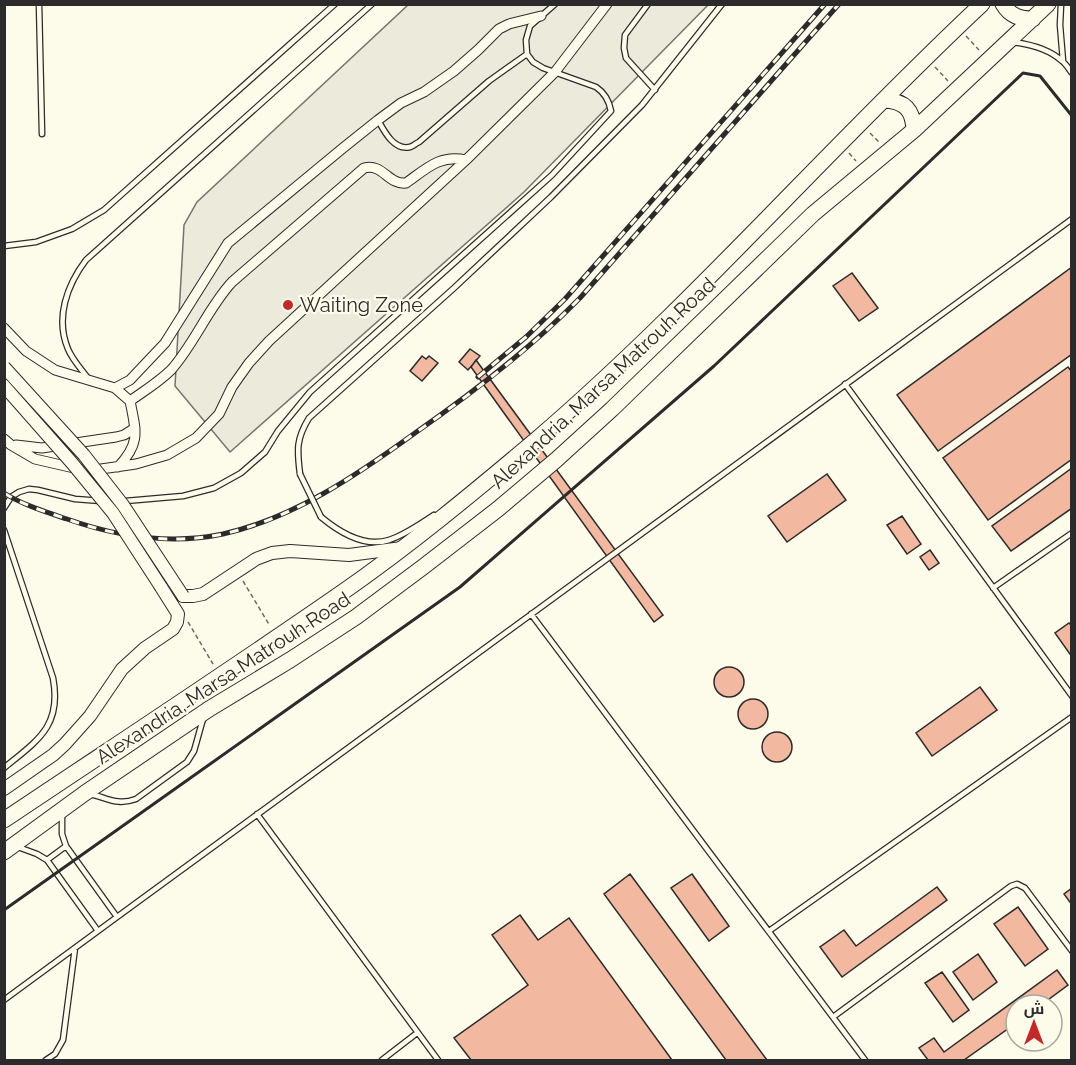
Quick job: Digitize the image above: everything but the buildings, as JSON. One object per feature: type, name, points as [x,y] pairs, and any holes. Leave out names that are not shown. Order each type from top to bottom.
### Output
[{"type":"main road","name":"Alexandria, Marsa Matrouh Road","points":[[4,820],[341,593],[480,487],[594,389],[926,57],[982,4]]},
{"type":"main road","points":[[1003,4],[1012,15],[1022,19],[1033,19]]},
{"type":"main road","name":"Alexandria, Marsa Matrouh Road","points":[[9,849],[85,793],[209,709],[356,617],[498,509],[604,416],[805,221],[889,152],[958,91],[1048,4]]},
{"type":"main road","points":[[885,100],[894,100],[910,112],[914,121],[914,130]]},
{"type":"street","points":[[8,442],[35,459],[87,471],[136,464],[167,455],[196,438],[219,414],[232,387],[269,341],[466,160],[555,72],[607,4]]},
{"type":"street","points":[[115,388],[130,380],[165,343],[228,243],[378,120],[401,103],[424,92],[454,71],[499,29],[541,15]]},
{"type":"street","points":[[130,400],[171,370],[218,299],[232,282],[364,168],[371,166],[377,168],[396,182],[406,183],[436,161],[458,158],[466,160]]},
{"type":"street","points":[[4,328],[26,351],[55,370],[115,388],[130,400],[135,438],[130,454],[118,467]]},
{"type":"street","points":[[4,367],[84,454],[123,505],[188,603],[201,604],[258,568],[273,562],[327,554]]},
{"type":"street","points":[[4,386],[113,513],[178,614],[173,629],[145,648],[122,669],[90,716],[65,744],[4,789]]},
{"type":"street","points":[[8,442],[42,448],[116,437],[135,428]]},
{"type":"street","points":[[183,596],[193,597],[202,594],[256,559],[272,553],[290,551],[327,554],[367,553],[403,547]]},
{"type":"street","points":[[149,571],[162,563]]},
{"type":"lane","points":[[39,4],[42,134]]},
{"type":"lane","points":[[4,246],[36,242],[72,230],[104,210],[335,4]]},
{"type":"lane","points":[[88,380],[68,351],[64,335],[64,303],[76,273],[86,260],[372,4]]},
{"type":"lane","points":[[4,508],[11,497],[28,489],[85,500],[114,502],[183,496],[214,488],[241,473],[265,452],[283,424],[310,392],[552,175],[611,111],[608,99],[600,90],[543,68],[533,62],[527,54],[526,40],[530,26],[555,4]]},
{"type":"lane","points":[[648,4],[625,35],[624,48],[626,58],[655,90]]},
{"type":"lane","points":[[480,487],[399,536],[386,541],[370,542],[357,539],[340,531],[321,516],[300,474],[298,443],[301,430],[309,417],[454,288],[642,105],[722,4]]},
{"type":"lane","points":[[1062,4],[1060,25],[1063,61],[1071,73]]},
{"type":"lane","points":[[1010,41],[1037,48],[1063,61]]},
{"type":"lane","points":[[378,120],[387,136],[395,143],[410,147],[419,142],[489,81],[527,54]]},
{"type":"lane","points":[[4,1000],[1071,219]]},
{"type":"lane","points":[[845,384],[1071,696]]},
{"type":"lane","points":[[4,530],[56,692],[51,721],[43,734],[4,768]]},
{"type":"lane","points":[[993,588],[1071,533]]},
{"type":"lane","points":[[531,614],[866,1060]]},
{"type":"lane","points":[[85,793],[118,802],[136,799],[187,762],[194,751],[200,728],[209,709]]},
{"type":"lane","points":[[769,931],[1071,717]]},
{"type":"lane","points":[[63,809],[62,834],[66,846],[117,917]]},
{"type":"lane","points":[[257,814],[438,1060]]},
{"type":"lane","points":[[47,860],[66,846]]},
{"type":"lane","points":[[9,849],[25,848],[47,860],[98,931]]},
{"type":"lane","points":[[833,1017],[1011,886],[1017,884],[1025,888],[1071,951]]},
{"type":"lane","points":[[46,1060],[55,1054],[63,1040],[75,948]]},
{"type":"lane","points":[[382,1060],[417,1033]]},
{"type":"path","points":[[958,27],[989,61]]},
{"type":"path","points":[[926,57],[958,91]]},
{"type":"path","points":[[861,123],[889,152]]},
{"type":"path","points":[[840,144],[865,170]]},
{"type":"path","points":[[242,578],[276,637]]},
{"type":"path","points":[[178,614],[187,620],[220,675]]},
{"type":"shaded area","name":"Waiting Zone","points":[[408,5],[708,5],[524,192],[230,452],[175,386],[184,225],[197,202]]},
{"type":"railway","points":[[478,377],[526,337],[565,299],[825,4]]},
{"type":"railway","points":[[4,493],[35,508],[86,525],[125,535],[164,539],[203,537],[249,527],[300,506],[324,493],[371,464],[459,402],[561,317],[839,4]]},
{"type":"wall","points":[[4,910],[460,587],[714,366],[1023,73],[1040,76],[1072,116]]},
{"type":"place","name":"Waiting Zone","points":[[288,305]]}]
